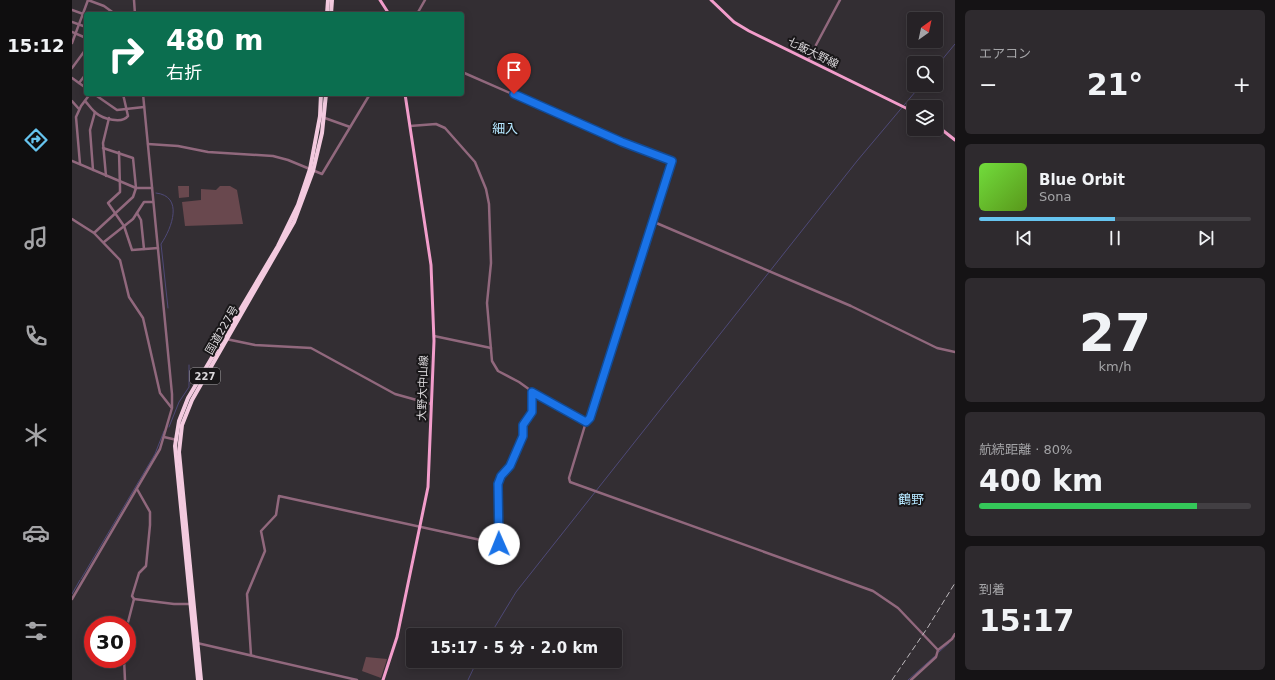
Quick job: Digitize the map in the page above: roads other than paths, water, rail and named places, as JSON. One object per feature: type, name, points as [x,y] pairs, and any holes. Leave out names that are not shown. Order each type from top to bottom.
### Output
[{"type":"highway","points":[[327,12],[328,0]]},
{"type":"highway","points":[[331,12],[332,0]]},
{"type":"highway","name":"国道227号","points":[[321,96],[322,117]]},
{"type":"highway","name":"国道227号","points":[[201,680],[192,603],[178,440],[184,416],[192,400],[225,338],[294,222],[312,170],[326,96]]},
{"type":"highway","name":"国道227号","points":[[196,642],[198,680]]},
{"type":"main road","points":[[380,0],[388,12]]},
{"type":"main road","name":"七飯大野線","points":[[711,0],[742,27],[907,108]]},
{"type":"main road","name":"大野大中山線","points":[[383,680],[397,637],[428,487],[434,336],[431,265],[405,96]]},
{"type":"main road","points":[[943,131],[955,140]]},
{"type":"street","points":[[85,12],[88,0],[104,6],[112,12]]},
{"type":"street","points":[[134,0],[135,12]]},
{"type":"street","points":[[418,12],[425,0]]},
{"type":"street","points":[[808,60],[840,0]]},
{"type":"street","points":[[72,10],[84,15],[72,43]]},
{"type":"street","points":[[72,22],[84,26]]},
{"type":"street","points":[[72,32],[84,37]]},
{"type":"street","points":[[72,68],[84,52]]},
{"type":"street","points":[[464,73],[622,142],[672,161],[654,222],[590,418],[586,422],[568,480],[572,484],[873,590],[898,608],[938,650]]},
{"type":"street","points":[[79,83],[84,77]]},
{"type":"street","points":[[72,78],[84,87]]},
{"type":"street","points":[[80,165],[76,122],[79,109],[89,96]]},
{"type":"street","points":[[97,96],[115,109],[144,107]]},
{"type":"street","points":[[85,101],[95,112],[114,120],[122,120],[128,116],[123,96]]},
{"type":"street","points":[[72,599],[160,449],[172,408],[172,394],[143,96]]},
{"type":"street","points":[[148,144],[178,146],[216,152],[273,156],[322,174],[369,96]]},
{"type":"street","points":[[72,101],[79,109]]},
{"type":"street","points":[[93,170],[90,130],[95,112]]},
{"type":"street","points":[[322,117],[350,127]]},
{"type":"street","points":[[106,176],[103,148],[109,118]]},
{"type":"street","points":[[410,126],[436,124],[445,128],[475,162],[486,189],[489,204],[491,256],[491,276],[487,304],[492,361],[498,371],[586,422]]},
{"type":"street","points":[[94,233],[133,197],[136,188],[133,158],[103,148]]},
{"type":"street","points":[[118,152],[121,182],[120,192],[108,203],[124,226],[132,250],[158,248]]},
{"type":"street","points":[[72,161],[136,188],[152,188]]},
{"type":"street","points":[[104,242],[137,213],[144,202],[153,202]]},
{"type":"street","points":[[137,213],[141,220],[144,249]]},
{"type":"street","points":[[72,219],[94,233],[120,260],[129,297],[143,318],[160,393],[172,408]]},
{"type":"street","points":[[654,222],[851,306],[937,348],[955,352]]},
{"type":"street","points":[[434,336],[491,348]]},
{"type":"street","points":[[225,338],[256,344],[311,348],[396,394],[431,404]]},
{"type":"street","points":[[251,655],[248,590],[265,551],[261,531],[276,515],[279,496],[499,544],[498,484],[501,476],[510,466],[523,436],[523,425],[532,412],[532,392]]},
{"type":"street","points":[[164,438],[178,440]]},
{"type":"street","points":[[130,616],[134,599],[132,596],[139,573],[146,566],[150,525],[150,512],[137,489]]},
{"type":"street","points":[[134,599],[174,604],[192,603]]},
{"type":"street","points":[[911,680],[936,657],[938,650],[952,639],[955,634]]},
{"type":"street","points":[[196,642],[357,680]]},
{"type":"street","points":[[124,668],[125,680]]},
{"type":"waterway","points":[[943,59],[955,44]]},
{"type":"waterway","points":[[494,628],[516,592],[857,161],[915,92]]},
{"type":"waterway","points":[[156,193],[165,195],[173,206],[172,222],[161,244],[168,308]]},
{"type":"waterway","points":[[169,427],[179,402],[189,387],[189,365]]},
{"type":"waterway","points":[[81,579],[155,454],[164,431]]},
{"type":"waterway","points":[[72,594],[80,580]]},
{"type":"waterway","points":[[939,652],[949,643]]},
{"type":"waterway","points":[[908,680],[935,656]]},
{"type":"waterway","points":[[468,680],[474,668]]},
{"type":"railway","points":[[892,680],[928,627],[955,583]]},
{"type":"district","name":"細入","points":[[505,128]]},
{"type":"district","name":"鶴野","points":[[911,499]]}]
